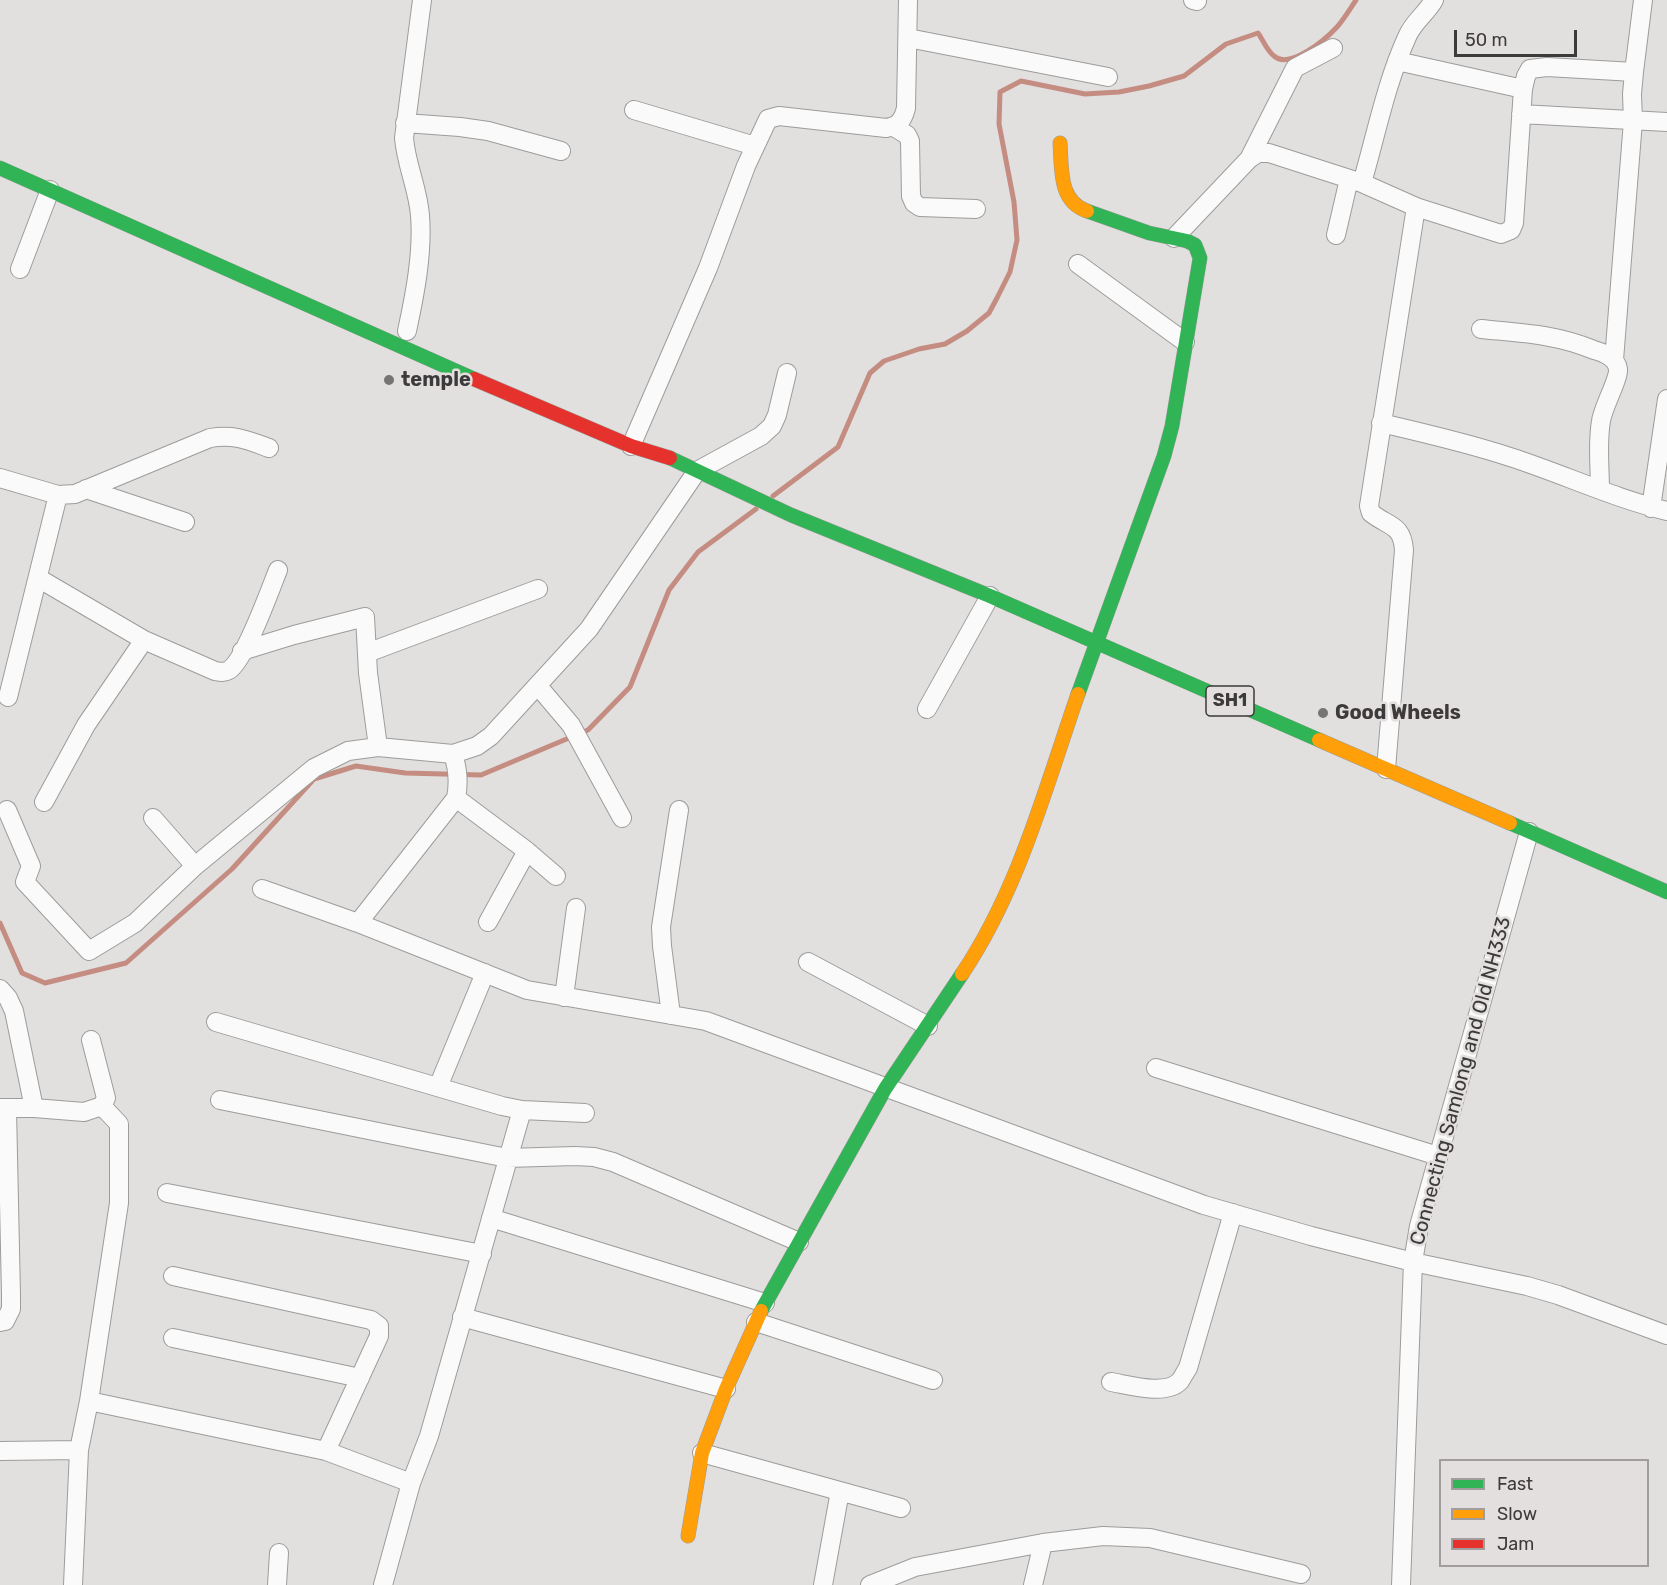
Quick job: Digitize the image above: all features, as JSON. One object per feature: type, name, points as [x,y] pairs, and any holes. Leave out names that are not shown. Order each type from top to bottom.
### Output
[{"type":"main road","points":[[688,1536],[702,1453],[726,1389],[765,1303],[885,1089],[976,952],[1001,908],[1164,456],[1172,426],[1200,258],[1195,245],[1078,208],[1071,203],[1064,191],[1060,143]]},
{"type":"main road","points":[[0,168],[480,382],[631,436],[697,471]]},
{"type":"main road","name":"SH1","points":[[697,471],[749,497],[990,596],[1667,892]]},
{"type":"street","points":[[407,331],[416,290],[420,216],[418,199],[405,152],[405,123],[421,0]]},
{"type":"street","points":[[894,127],[903,119],[906,108],[908,0]]},
{"type":"street","points":[[1336,235],[1397,61],[1414,23],[1432,4]]},
{"type":"street","points":[[1614,360],[1633,121],[1632,94],[1642,6]]},
{"type":"street","points":[[908,38],[1108,77]]},
{"type":"street","points":[[1249,159],[1295,68],[1333,48]]},
{"type":"street","points":[[1397,61],[1522,89]]},
{"type":"street","points":[[1174,238],[1249,159],[1258,153],[1269,153],[1356,181],[1416,207],[1501,234],[1510,230],[1514,223],[1522,89],[1530,69],[1537,67],[1635,72]]},
{"type":"street","points":[[634,110],[755,146]]},
{"type":"street","points":[[1521,114],[1667,122]]},
{"type":"street","points":[[631,436],[708,268],[755,146],[768,119],[779,116],[877,128],[894,127],[907,135],[910,141],[911,196],[914,203],[920,207],[976,209]]},
{"type":"street","points":[[405,123],[488,131],[561,151]]},
{"type":"street","points":[[20,269],[50,190]]},
{"type":"street","points":[[1386,769],[1404,550],[1403,539],[1397,528],[1371,513],[1369,506],[1416,207]]},
{"type":"street","points":[[1078,264],[1185,342]]},
{"type":"street","points":[[1481,329],[1561,337],[1607,355],[1614,360],[1618,373],[1604,408],[1601,423],[1600,490]]},
{"type":"street","points":[[8,810],[31,866],[25,882],[89,951],[135,923],[195,866],[314,768],[348,751],[378,747],[455,761],[491,736],[590,630],[697,471],[761,436],[772,426],[777,415],[787,373]]},
{"type":"street","points":[[1381,423],[1465,443],[1511,457],[1659,510],[1667,399]]},
{"type":"street","points":[[0,478],[58,495],[75,494],[210,438],[226,435],[237,436],[269,448]]},
{"type":"street","points":[[86,489],[185,522]]},
{"type":"street","points":[[8,697],[58,495]]},
{"type":"street","points":[[38,578],[144,640],[215,671],[223,672],[230,669],[242,651],[261,613],[278,570]]},
{"type":"street","points":[[367,653],[538,589]]},
{"type":"street","points":[[927,709],[990,596]]},
{"type":"street","points":[[242,651],[365,617],[368,673],[378,747]]},
{"type":"street","points":[[44,802],[86,725],[144,640]]},
{"type":"street","points":[[538,686],[572,724],[579,741],[622,818]]},
{"type":"street","points":[[358,923],[457,793],[455,761]]},
{"type":"street","points":[[457,793],[556,876]]},
{"type":"street","points":[[671,1015],[661,927],[679,810]]},
{"type":"street","points":[[153,818],[195,866]]},
{"type":"street","name":"Connecting Samlong and Old NH333","points":[[1401,1585],[1413,1262],[1419,1226],[1529,832]]},
{"type":"street","points":[[488,922],[527,851]]},
{"type":"street","points":[[262,889],[358,923],[527,990],[706,1021],[1193,1201],[1413,1262],[1527,1286],[1667,1335]]},
{"type":"street","points":[[564,997],[576,909]]},
{"type":"street","points":[[808,962],[928,1026]]},
{"type":"street","points":[[438,1087],[485,973]]},
{"type":"street","points":[[0,989],[8,998],[7,1011],[34,1108]]},
{"type":"street","points":[[216,1022],[502,1106],[522,1110],[585,1113]]},
{"type":"street","points":[[0,1322],[5,1321],[11,1309],[12,1295],[4,1108],[84,1112],[102,1106],[106,1098],[91,1040]]},
{"type":"street","points":[[1156,1068],[1438,1156]]},
{"type":"street","points":[[220,1100],[507,1158],[575,1156],[603,1159],[799,1242]]},
{"type":"street","points":[[73,1585],[78,1450],[89,1401],[120,1203],[119,1124],[102,1106]]},
{"type":"street","points":[[382,1585],[411,1482],[429,1436],[522,1110]]},
{"type":"street","points":[[167,1193],[482,1254]]},
{"type":"street","points":[[1111,1382],[1161,1389],[1180,1381],[1188,1368],[1233,1213]]},
{"type":"street","points":[[491,1218],[765,1303]]},
{"type":"street","points":[[173,1276],[371,1320],[379,1326],[379,1336],[326,1451]]},
{"type":"street","points":[[462,1317],[726,1389]]},
{"type":"street","points":[[756,1322],[933,1380]]},
{"type":"street","points":[[173,1338],[360,1378]]},
{"type":"street","points":[[89,1401],[326,1451],[411,1482]]},
{"type":"street","points":[[0,1450],[78,1450]]},
{"type":"street","points":[[702,1453],[901,1508]]},
{"type":"street","points":[[824,1585],[840,1491]]},
{"type":"street","points":[[870,1585],[915,1567],[1043,1543],[1103,1536],[1150,1538],[1301,1574]]},
{"type":"street","points":[[1033,1585],[1043,1543]]},
{"type":"street","points":[[277,1585],[279,1553]]},
{"type":"street","points":[[911,1585],[915,1567]]},
{"type":"waterway","points":[[773,496],[838,447],[870,373],[884,361],[919,349],[945,344],[967,331],[989,313],[1010,272],[1017,240],[1014,202],[999,124],[1000,92],[1021,81],[1085,94],[1119,92],[1149,86],[1184,76],[1226,44],[1258,33],[1274,56],[1289,59],[1325,39],[1340,24],[1356,0]]},
{"type":"waterway","points":[[0,923],[22,973],[45,983],[126,963],[232,869],[314,779],[356,766],[405,773],[481,775],[588,730],[630,687],[669,590],[698,552],[756,509]]},
{"type":"traffic: fast","points":[[0,168],[474,379]]},
{"type":"traffic: fast","points":[[1078,694],[1164,456],[1172,426],[1200,258],[1195,245],[1187,241],[1149,233],[1087,211]]},
{"type":"traffic: fast","points":[[670,458],[791,515],[990,596],[1319,740]]},
{"type":"traffic: fast","points":[[1510,823],[1667,892]]},
{"type":"traffic: fast","points":[[761,1311],[885,1089],[962,974]]},
{"type":"traffic: slow","points":[[1060,143],[1063,183],[1066,192],[1071,200],[1087,211]]},
{"type":"traffic: slow","points":[[962,974],[1000,908],[1015,873],[1042,802],[1078,694]]},
{"type":"traffic: slow","points":[[1319,740],[1510,823]]},
{"type":"traffic: slow","points":[[688,1536],[702,1453],[726,1389],[761,1311]]},
{"type":"traffic: jam","points":[[474,379],[631,446],[670,458]]},
{"type":"place","name":"temple","points":[[389,380]]},
{"type":"place","name":"Good Wheels","points":[[1323,713]]}]
